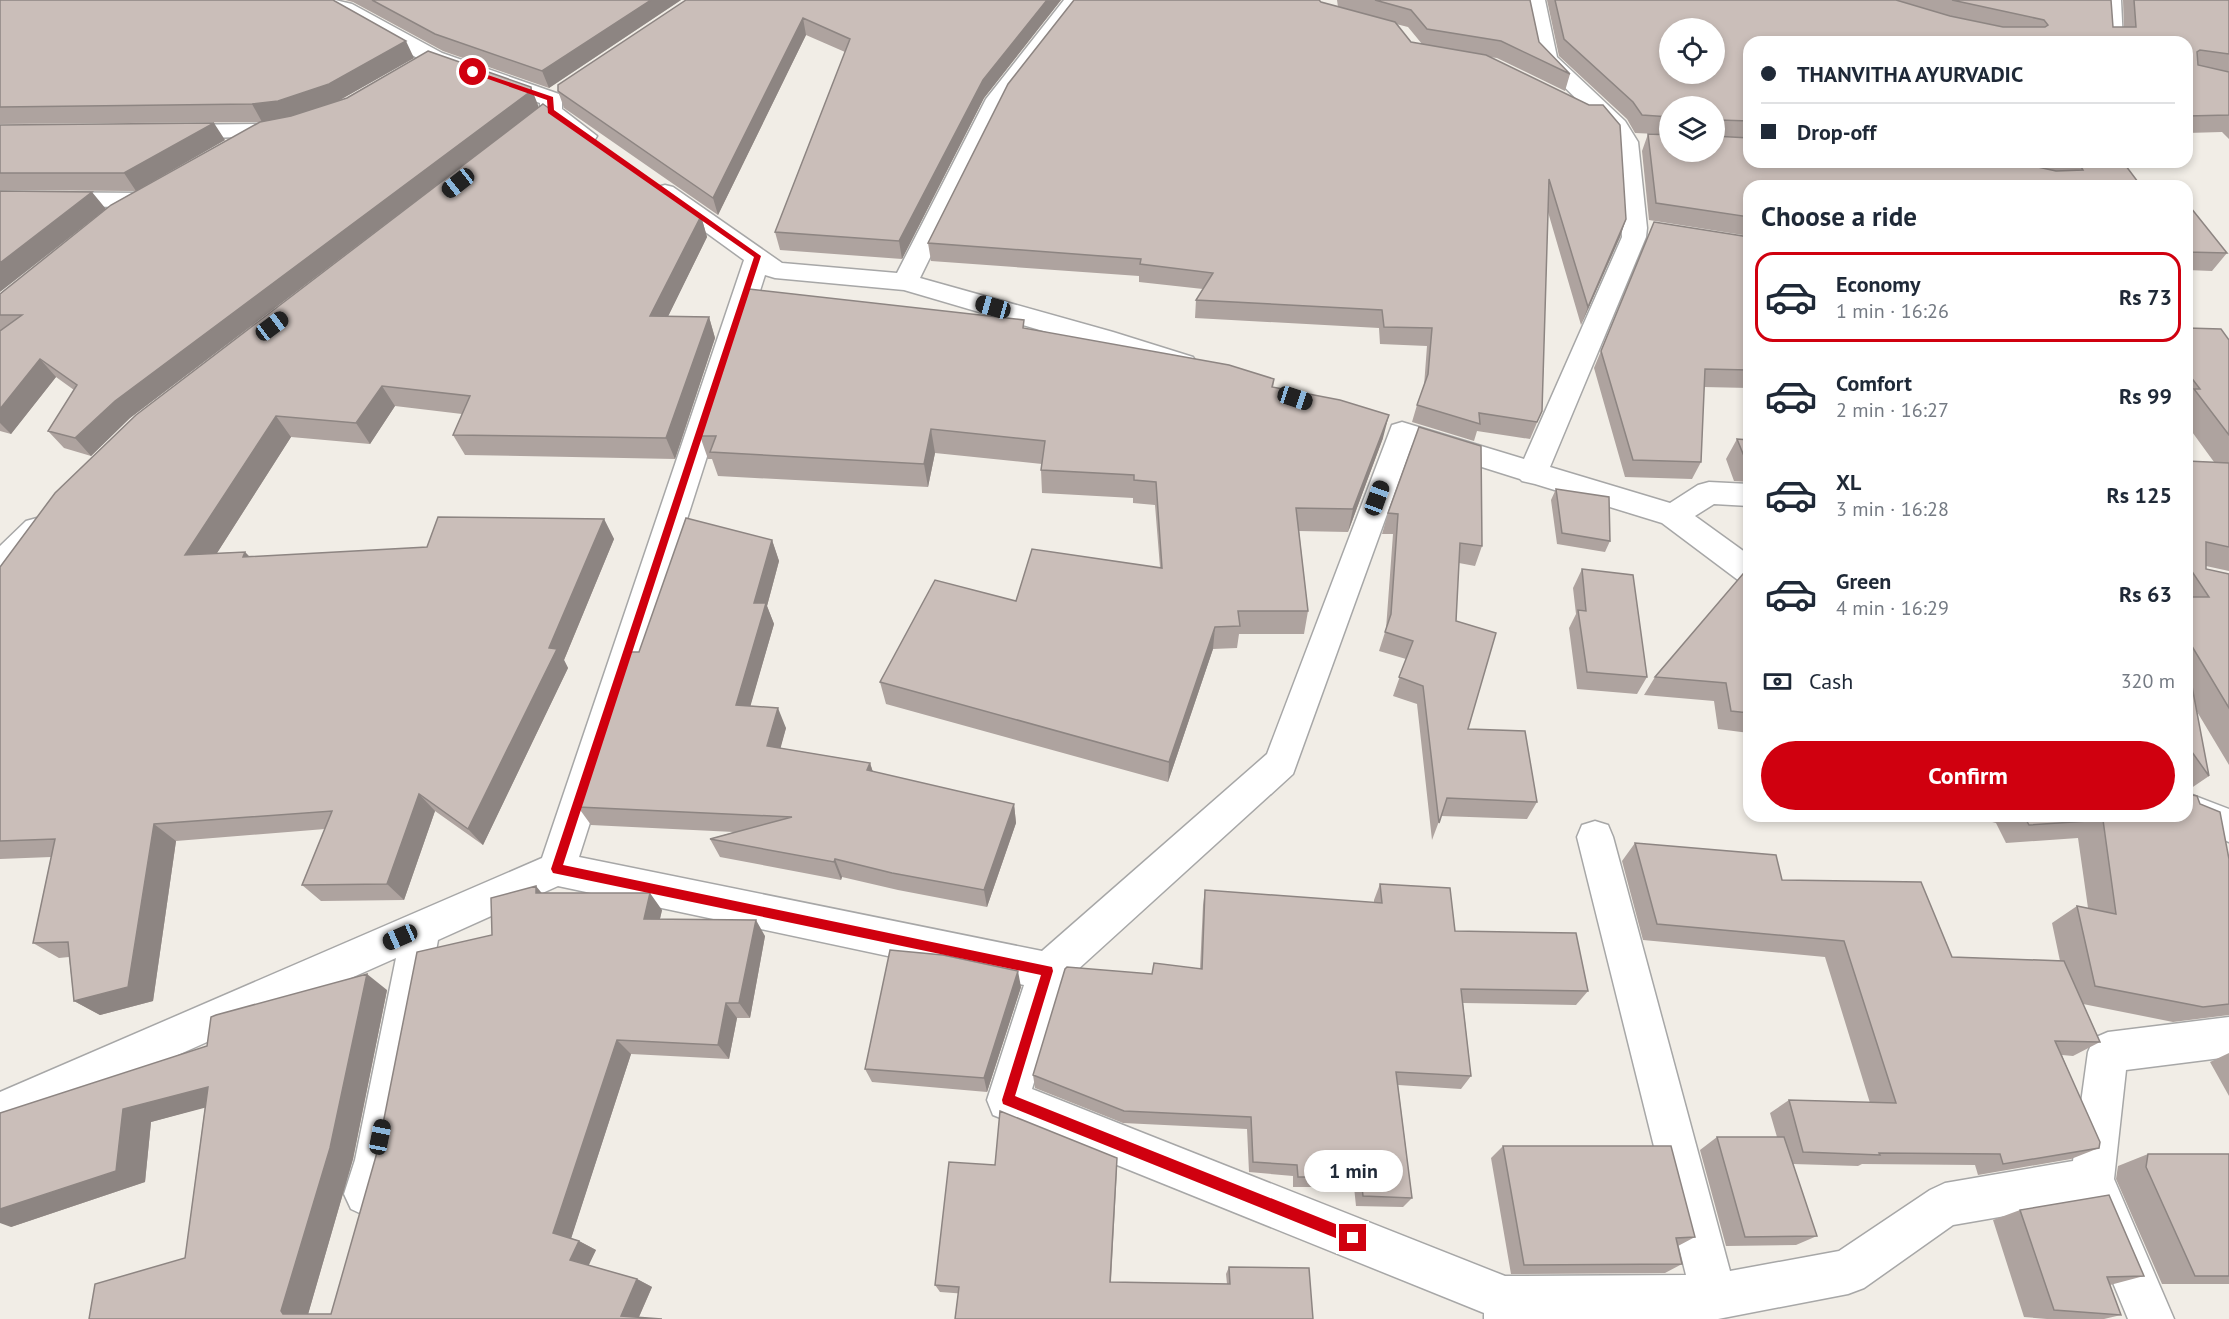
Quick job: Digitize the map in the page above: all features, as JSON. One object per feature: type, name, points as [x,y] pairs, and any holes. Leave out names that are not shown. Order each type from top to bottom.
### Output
[{"type":"street","points":[[305,0],[345,8],[427,63],[551,105],[607,151]]},
{"type":"street","points":[[905,282],[997,99],[1075,0]]},
{"type":"street","points":[[1532,474],[1634,237],[1647,230],[1631,137],[1547,59],[1535,0]]},
{"type":"street","points":[[2111,0],[2113,36]]},
{"type":"street","points":[[1562,100],[1631,137]]},
{"type":"street","points":[[155,132],[272,129],[224,154]]},
{"type":"street","points":[[645,177],[775,270],[905,282],[1104,338],[1203,369]]},
{"type":"street","points":[[0,199],[156,194],[105,223]]},
{"type":"street","points":[[557,869],[758,256]]},
{"type":"street","points":[[1743,568],[1673,515],[1390,429],[1281,763],[1048,971],[1008,1100],[1506,1309],[1714,1298],[1848,1272],[1945,1205],[2092,1179]]},
{"type":"street","points":[[1673,515],[1709,493],[1743,495]]},
{"type":"street","points":[[0,565],[58,508]]},
{"type":"street","points":[[2193,811],[2229,826]]},
{"type":"street","points":[[1595,837],[1714,1298]]},
{"type":"street","points":[[0,1113],[557,869],[1048,971]]},
{"type":"street","points":[[357,1228],[376,1160],[421,928]]},
{"type":"street","points":[[2151,1319],[2092,1179],[2108,1052],[2229,1037]]},
{"type":"building","points":[[0,0],[333,0],[406,41],[329,84],[278,101],[252,104],[0,107]]},
{"type":"building","points":[[372,0],[651,0],[542,71],[435,34]]},
{"type":"building","points":[[686,0],[1047,0],[983,80],[899,241],[775,232],[850,39],[803,18],[713,198],[558,91],[558,85]]},
{"type":"building","points":[[1074,0],[1319,0],[1395,22],[1411,42],[1486,55],[1589,105],[1603,105],[1620,125],[1626,219],[1588,307],[1549,179],[1542,411],[1537,422],[1479,413],[1480,424],[1417,405],[1428,374],[1432,328],[1384,327],[1382,310],[1196,300],[1213,273],[1140,264],[1141,259],[928,243],[1008,84]]},
{"type":"building","points":[[1375,0],[1530,0],[1539,42],[1570,74],[1501,41],[1427,29],[1411,10]]},
{"type":"building","points":[[1555,0],[1896,0],[1950,16],[2003,27],[2045,27],[2048,25],[2044,20],[1952,0],[2111,0],[2113,27],[2136,27],[2134,0],[2229,0],[2229,54],[2200,50],[2197,52],[2198,65],[2229,72],[2229,115],[2193,116],[2193,36],[1743,36],[1743,121],[1725,120],[1725,96],[1659,96],[1659,116],[1642,115],[1633,102],[1564,39]]},
{"type":"building","points":[[428,51],[531,87],[531,91],[115,401],[75,438],[48,431],[77,385],[40,359],[0,409],[0,331],[22,315],[0,315],[0,294],[111,205],[260,122],[291,116],[347,98]]},
{"type":"building","points":[[543,104],[701,216],[650,316],[709,317],[666,438],[453,435],[470,396],[382,386],[356,423],[276,416],[185,555],[245,552],[243,557],[427,547],[438,517],[604,519],[549,648],[557,649],[468,829],[419,794],[387,884],[302,885],[332,811],[154,824],[128,987],[74,1001],[68,942],[33,943],[55,839],[0,841],[0,567],[55,493],[136,415]]},
{"type":"building","points":[[214,123],[124,173],[0,173],[0,125]]},
{"type":"building","points":[[1648,134],[1659,134],[1659,162],[1725,162],[1725,137],[1743,138],[1743,168],[2042,168],[2056,171],[2083,170],[2082,168],[2128,168],[2136,180],[1743,180],[1743,216],[1656,203]]},
{"type":"building","points":[[0,191],[92,192],[0,263]]},
{"type":"building","points":[[2193,210],[2227,253],[2193,252]]},
{"type":"building","points":[[1654,222],[1743,236],[1743,370],[1705,369],[1701,462],[1633,460],[1601,351]]},
{"type":"building","points":[[749,289],[1024,320],[1023,328],[1229,365],[1274,379],[1272,387],[1340,400],[1389,415],[1353,509],[1296,508],[1308,611],[1238,611],[1240,626],[1215,627],[1169,762],[880,682],[935,580],[1016,601],[1032,549],[1162,568],[1156,482],[1134,480],[1134,475],[1041,470],[1045,441],[931,429],[924,464],[710,452],[716,436],[700,436]]},
{"type":"building","points":[[2193,328],[2221,329],[2229,340],[2229,435],[2194,389],[2200,389],[2193,380]]},
{"type":"building","points":[[1419,427],[1481,446],[1482,546],[1460,543],[1456,621],[1496,633],[1468,729],[1525,731],[1537,802],[1447,798],[1439,823],[1423,686],[1399,677],[1413,641],[1385,632],[1391,614],[1398,514],[1388,513]]},
{"type":"building","points":[[1737,439],[1743,440],[1743,454]]},
{"type":"building","points":[[2193,461],[2229,463],[2229,547],[2206,542],[2206,569],[2229,574],[2229,708],[2193,648],[2193,597],[2209,597],[2193,573]]},
{"type":"building","points":[[1556,489],[1609,497],[1610,541],[1562,533]]},
{"type":"building","points":[[686,518],[772,540],[754,603],[766,603],[736,705],[778,708],[767,746],[870,763],[867,770],[1014,804],[984,890],[892,873],[835,859],[834,862],[710,839],[792,817],[578,807],[629,652],[639,652]]},
{"type":"building","points":[[1582,569],[1633,575],[1647,677],[1587,672],[1578,610],[1586,611]]},
{"type":"building","points":[[1743,574],[1743,712],[1731,711],[1726,683],[1655,677]]},
{"type":"building","points":[[2193,692],[2209,776],[2193,753]]},
{"type":"building","points":[[2193,795],[2197,796],[2200,804],[2220,812],[2229,859],[2229,1004],[2203,1007],[2095,986],[2077,906],[2116,914],[2103,822],[2193,822]]},
{"type":"building","points":[[2027,822],[2073,822],[2029,825]]},
{"type":"building","points":[[1635,843],[1776,855],[1782,880],[1921,882],[1952,957],[2064,961],[2100,1042],[2055,1041],[2100,1142],[2099,1148],[2003,1164],[2000,1154],[1879,1153],[1880,1155],[1803,1152],[1789,1100],[1896,1103],[1844,941],[1657,924]]},
{"type":"building","points":[[1380,884],[1450,888],[1455,931],[1576,933],[1588,991],[1461,989],[1471,1076],[1396,1072],[1412,1198],[1363,1196],[1361,1177],[1298,1177],[1297,1165],[1253,1162],[1251,1117],[1124,1111],[1033,1075],[1067,967],[1152,974],[1154,963],[1202,969],[1205,890],[1382,903]]},
{"type":"building","points":[[536,886],[536,893],[650,893],[644,919],[756,920],[739,1003],[726,1003],[718,1045],[617,1040],[553,1233],[579,1241],[570,1260],[637,1279],[621,1316],[662,1319],[89,1319],[95,1284],[185,1258],[208,1087],[123,1109],[116,1171],[0,1209],[0,1113],[207,1046],[211,1017],[216,1015],[367,974],[330,1148],[281,1311],[283,1314],[331,1314],[378,1149],[417,952],[492,935],[491,898]]},
{"type":"building","points":[[890,950],[943,955],[1018,971],[984,1078],[865,1069]]},
{"type":"building","points":[[1000,1111],[1117,1158],[1110,1282],[1230,1284],[1229,1267],[1309,1268],[1313,1319],[955,1319],[959,1287],[935,1285],[949,1162],[995,1165]]},
{"type":"building","points":[[1717,1137],[1784,1137],[1817,1236],[1745,1237]]},
{"type":"building","points":[[1503,1146],[1671,1146],[1695,1237],[1676,1238],[1682,1264],[1524,1265]]},
{"type":"building","points":[[2148,1154],[2229,1154],[2229,1276],[2195,1276],[2146,1167]]},
{"type":"building","points":[[2109,1195],[2144,1276],[2107,1277],[2121,1315],[2054,1310],[2020,1210]]},
{"type":"route","points":[[473,72],[551,99],[550,111],[758,256],[557,869],[1048,971],[1008,1100],[1353,1238]]}]
